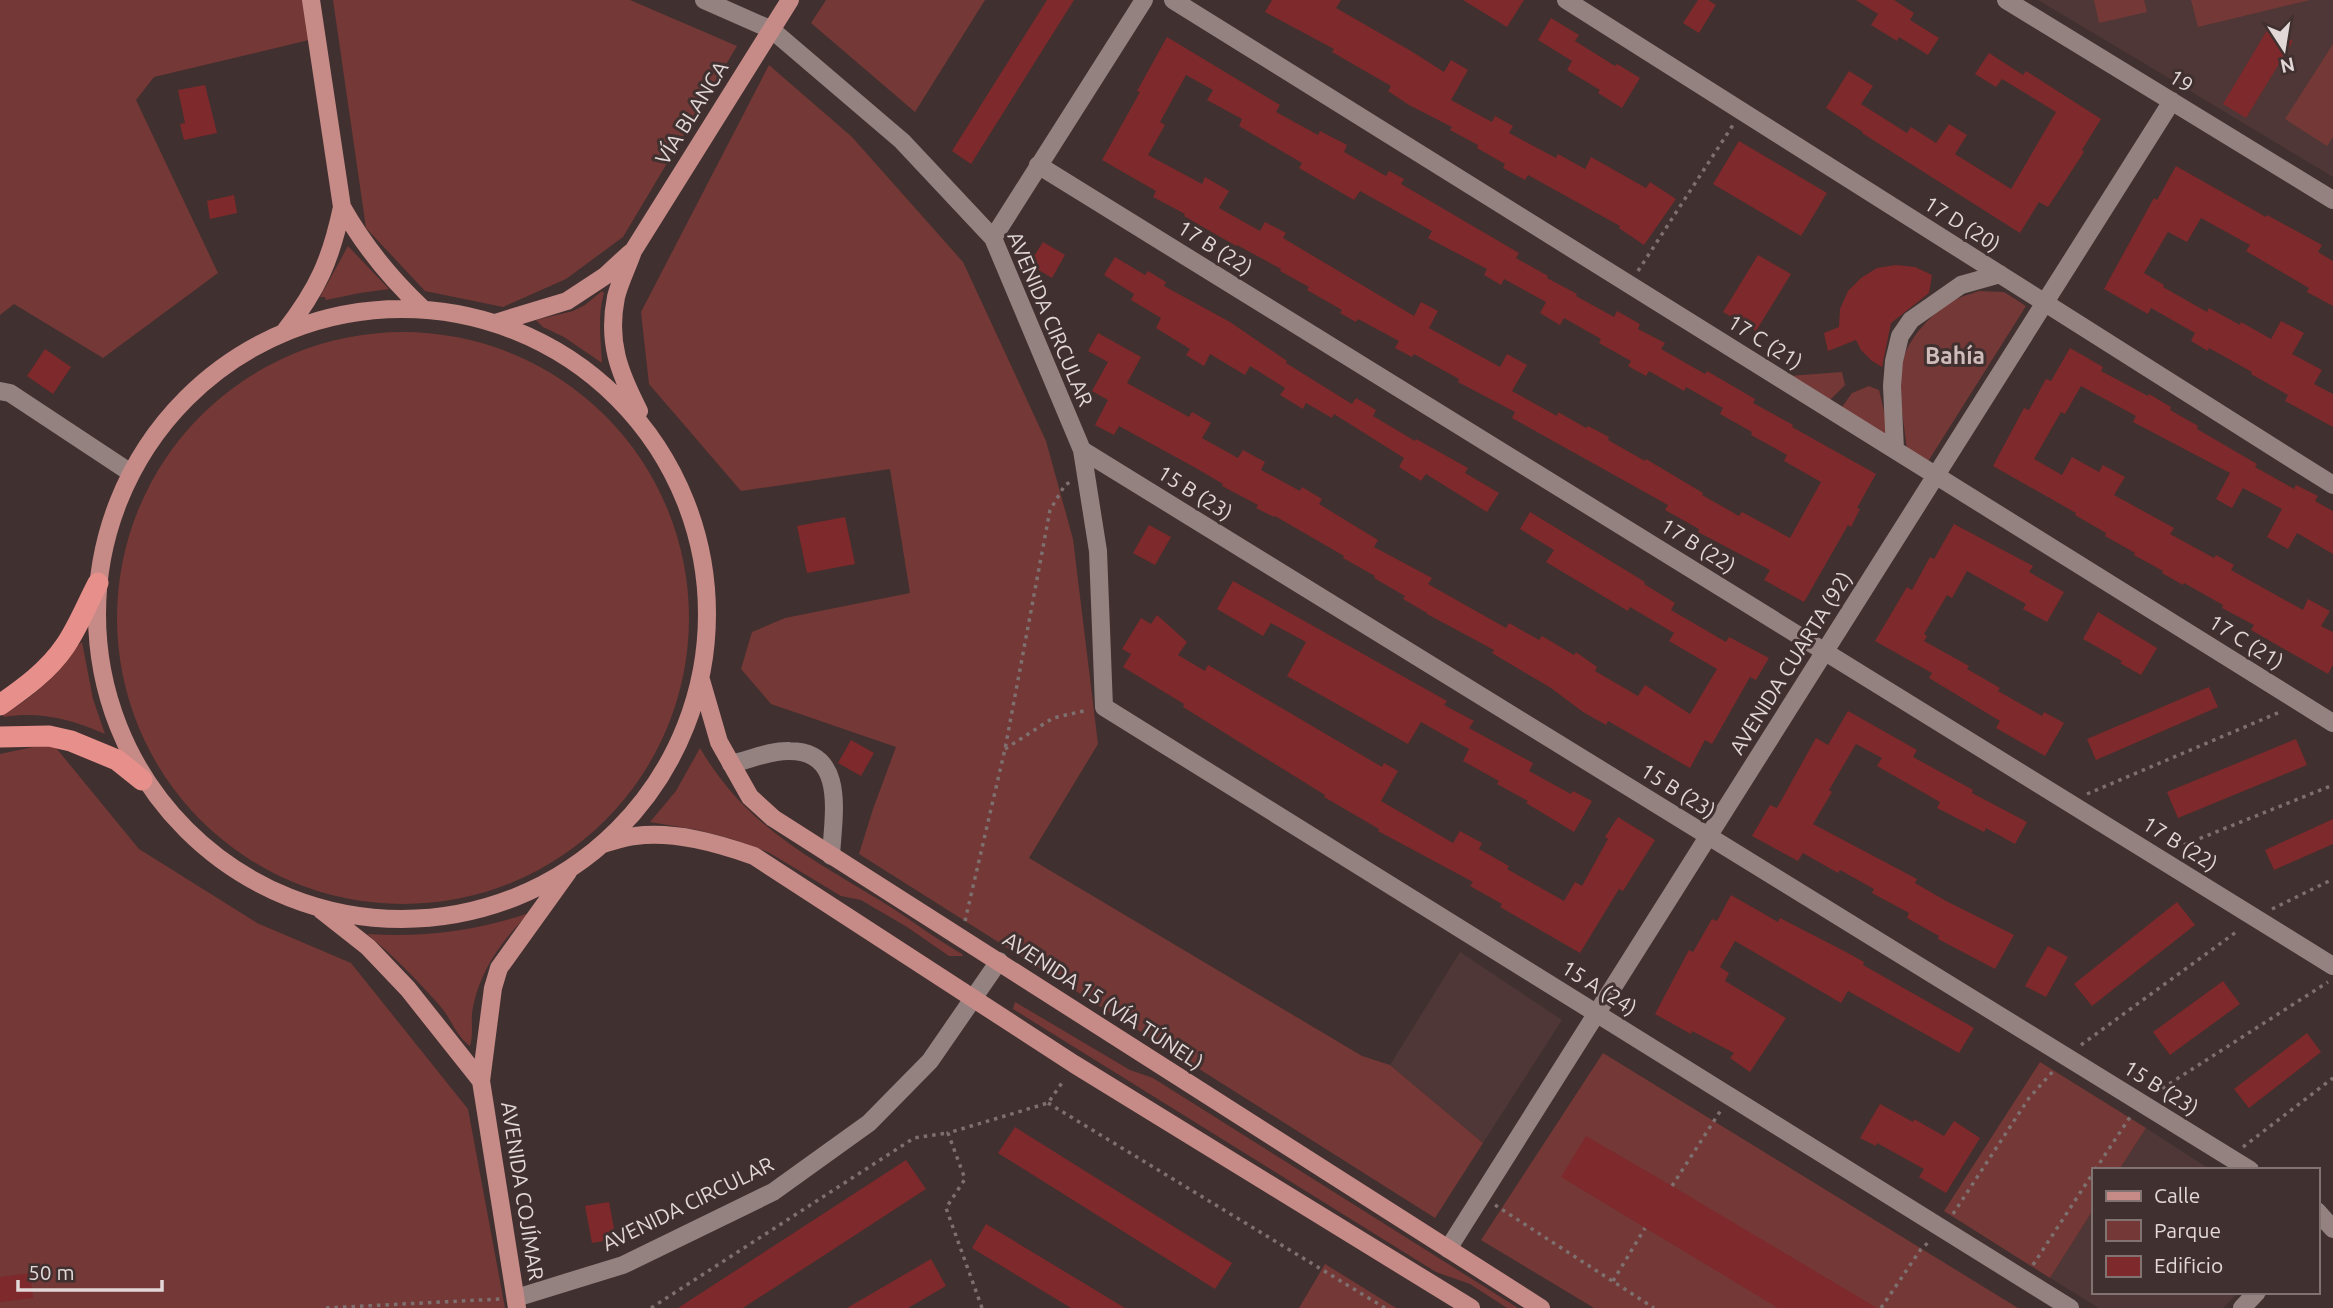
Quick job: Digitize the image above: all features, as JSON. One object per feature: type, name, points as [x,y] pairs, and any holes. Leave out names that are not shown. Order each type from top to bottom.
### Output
[{"type":"highway","points":[[0,705],[27,687],[53,661],[65,646],[98,583]]},
{"type":"highway","points":[[0,737],[49,736],[71,741],[117,760],[142,780]]},
{"type":"main road","points":[[285,331],[307,304],[321,276],[334,245],[342,207],[311,0]]},
{"type":"main road","name":"VÍA BLANCA","points":[[651,436],[621,376],[615,350],[617,296],[633,251],[790,0]]},
{"type":"main road","points":[[342,207],[356,232],[379,263],[422,308]]},
{"type":"main road","name":"VÍA BLANCA","points":[[495,323],[567,300],[605,276],[633,251]]},
{"type":"main road","points":[[422,308],[495,323],[547,345],[582,367],[615,394],[651,436],[681,488],[701,545],[706,575],[708,635],[701,680],[688,722],[663,772],[641,803],[603,844],[572,867],[523,893],[492,905],[448,915],[403,918],[359,915],[315,906],[267,887],[212,853],[184,828],[142,780],[107,696],[99,659],[96,621],[98,583],[112,518],[131,473],[159,429],[181,404],[233,361],[285,331],[351,313],[422,308]]},
{"type":"main road","name":"AVENIDA 15 (VÍA TÚNEL)","points":[[701,680],[719,742],[750,797],[773,818],[1541,1308]]},
{"type":"main road","points":[[603,844],[635,836],[681,838],[707,842],[754,856],[1074,1064],[1471,1308]]},
{"type":"main road","points":[[481,1081],[493,988],[499,968],[572,867]]},
{"type":"main road","points":[[315,906],[368,947],[408,989],[481,1081]]},
{"type":"main road","name":"AVENIDA COJÍMAR","points":[[481,1081],[517,1303]]},
{"type":"street","name":"AVENIDA CIRCULAR","points":[[704,0],[772,30],[902,141],[993,237],[1082,450],[1098,551],[1104,707]]},
{"type":"street","points":[[993,237],[1144,0]]},
{"type":"street","name":"17 C (21)","points":[[1173,0],[2333,723]]},
{"type":"street","name":"17 D (20)","points":[[1566,0],[2333,485]]},
{"type":"street","name":"19","points":[[2006,0],[2333,200]]},
{"type":"street","name":"AVENIDA CUARTA (92)","points":[[1448,1249],[2172,101]]},
{"type":"street","name":"17 B (22)","points":[[1038,166],[2333,965]]},
{"type":"street","points":[[1895,450],[1892,386],[1900,336],[1911,320],[1961,285],[2000,274]]},
{"type":"street","points":[[0,390],[10,393],[131,473]]},
{"type":"street","name":"15 B (23)","points":[[1082,450],[2247,1168]]},
{"type":"street","name":"15 A (24)","points":[[1104,707],[2070,1308]]},
{"type":"street","points":[[731,764],[787,751],[811,754],[825,766],[834,790],[831,856]]},
{"type":"street","name":"AVENIDA CIRCULAR","points":[[517,1303],[623,1265],[773,1192],[869,1123],[930,1061],[999,961]]},
{"type":"street","points":[[2242,1308],[2255,1294]]},
{"type":"path","points":[[1629,284],[1742,111]]},
{"type":"path","points":[[961,937],[1006,749],[1051,510],[1065,485],[1086,474]]},
{"type":"path","points":[[2069,802],[2301,703]]},
{"type":"path","points":[[1006,749],[1053,718],[1104,707]]},
{"type":"path","points":[[2156,856],[2333,785]]},
{"type":"path","points":[[2096,1168],[2140,1102],[2333,979]]},
{"type":"path","points":[[651,1308],[914,1138],[948,1133],[1048,1103],[1074,1064]]},
{"type":"path","points":[[2230,1157],[2333,1078]]},
{"type":"path","points":[[1672,1186],[1729,1096]]},
{"type":"path","points":[[1048,1103],[1385,1308]]},
{"type":"path","points":[[948,1133],[965,1179],[946,1208],[982,1308]]},
{"type":"path","points":[[2023,1279],[2092,1174]]},
{"type":"path","points":[[1481,1197],[1654,1308]]},
{"type":"path","points":[[1613,1281],[1645,1228]]},
{"type":"path","points":[[327,1308],[517,1303]]},
{"type":"shaded area","points":[[2038,0],[2333,0],[2333,177],[2177,83]]},
{"type":"shaded area","points":[[1460,952],[1562,1020],[1483,1143],[1390,1065]]},
{"type":"shaded area","points":[[2146,1128],[2208,1168],[2120,1168]]},
{"type":"shaded area","points":[[2092,1212],[2092,1294],[2237,1294],[2223,1308],[2099,1308],[2050,1278]]},
{"type":"green space","points":[[0,0],[304,0],[309,40],[154,77],[136,100],[218,273],[103,358],[14,304],[0,315]]},
{"type":"green space","points":[[333,0],[630,0],[737,46],[623,237],[566,279],[503,307],[425,291],[366,228]]},
{"type":"green space","points":[[826,0],[985,0],[915,112],[811,23]]},
{"type":"green space","points":[[2094,0],[2144,0],[2147,12],[2099,23]]},
{"type":"green space","points":[[2191,0],[2310,0],[2198,27]]},
{"type":"green space","points":[[2333,44],[2333,137],[2327,146],[2285,119]]},
{"type":"green space","points":[[769,65],[852,137],[963,262],[1046,441],[1073,539],[1098,744],[1029,858],[1362,1056],[1390,1065],[1483,1143],[1435,1218],[859,854],[896,747],[771,704],[741,669],[752,632],[785,618],[910,593],[890,469],[741,491],[649,384],[641,312]]},
{"type":"green space","points":[[348,246],[389,289],[326,300],[325,297],[320,297]]},
{"type":"green space","points":[[602,291],[602,363],[536,320],[573,311]]},
{"type":"green space","points":[[1979,291],[2004,292],[2026,306],[1927,463],[1907,451],[1900,395],[1902,363],[1909,345],[1929,320],[1953,301]]},
{"type":"green space","points":[[403,332],[459,338],[512,354],[562,380],[605,416],[641,459],[667,509],[683,562],[689,618],[683,674],[667,727],[641,777],[605,820],[562,856],[512,882],[459,898],[403,904],[347,898],[294,882],[244,856],[201,820],[165,777],[139,727],[123,674],[117,618],[123,562],[139,509],[165,459],[201,416],[244,380],[294,354],[347,338]]},
{"type":"green space","points":[[1842,372],[1845,385],[1830,400],[1789,376]]},
{"type":"green space","points":[[1869,386],[1879,390],[1891,441],[1842,407],[1852,393]]},
{"type":"green space","points":[[82,642],[93,699],[105,734],[56,718],[31,715],[4,717],[3,715],[44,685]]},
{"type":"green space","points":[[52,743],[139,849],[257,923],[351,963],[468,1109],[505,1308],[0,1308],[0,754]]},
{"type":"green space","points":[[700,748],[737,798],[780,837],[963,956],[949,956],[861,900],[841,896],[768,852],[698,830],[650,822],[676,791]]},
{"type":"green space","points":[[529,913],[502,945],[481,980],[473,1007],[470,1046],[424,988],[367,934],[449,932]]},
{"type":"green space","points":[[1015,1002],[1130,1070],[1153,1078],[1518,1308],[1507,1308],[1470,1284],[1436,1272],[1013,1009]]},
{"type":"green space","points":[[1603,1053],[2018,1308],[1594,1308],[1481,1240]]},
{"type":"green space","points":[[2040,1062],[2146,1128],[2120,1168],[2092,1168],[2092,1212],[2050,1278],[1944,1211]]},
{"type":"green space","points":[[1325,1264],[1396,1308],[1299,1308]]},
{"type":"building","points":[[1047,0],[1074,0],[971,164],[952,151]]},
{"type":"building","points":[[1272,0],[1341,0],[1336,8],[1444,72],[1451,60],[1468,70],[1451,100],[1492,122],[1495,116],[1513,126],[1509,133],[1556,158],[1558,154],[1585,169],[1591,157],[1646,188],[1650,182],[1676,199],[1644,245],[1619,228],[1620,226],[1528,175],[1525,180],[1503,168],[1505,164],[1450,130],[1452,127],[1388,91],[1391,86],[1332,52],[1334,49],[1265,12]]},
{"type":"building","points":[[1463,0],[1524,0],[1507,27]]},
{"type":"building","points":[[1698,0],[1708,0],[1716,5],[1699,33],[1683,23]]},
{"type":"building","points":[[1856,0],[1894,0],[1914,13],[1910,20],[1939,38],[1928,55],[1899,37],[1897,41],[1871,25],[1878,14]]},
{"type":"building","points":[[1551,18],[1579,35],[1575,41],[1640,78],[1622,108],[1598,93],[1600,90],[1567,70],[1572,61],[1538,40]]},
{"type":"building","points":[[2269,27],[2293,41],[2246,118],[2223,104]]},
{"type":"building","points":[[1167,37],[1280,105],[1276,112],[1318,135],[1320,131],[1347,145],[1344,152],[1386,176],[1389,171],[1404,179],[1401,184],[1519,253],[1516,258],[1548,276],[1547,278],[1614,317],[1617,311],[1640,324],[1638,329],[1665,343],[1661,349],[1705,374],[1707,371],[1755,399],[1753,403],[1793,425],[1792,427],[1876,474],[1857,508],[1860,509],[1851,527],[1848,525],[1804,602],[1764,580],[1770,570],[1698,532],[1699,529],[1665,510],[1668,505],[1512,418],[1515,412],[1458,382],[1459,379],[1414,354],[1412,357],[1395,348],[1399,341],[1358,319],[1356,322],[1340,313],[1342,310],[1307,290],[1309,287],[1280,271],[1281,269],[1184,216],[1185,214],[1153,197],[1156,191],[1102,160],[1140,92],[1137,91]],"holes":[[[1186,75],[1213,90],[1207,100],[1242,119],[1239,126],[1302,163],[1299,168],[1354,200],[1360,191],[1432,231],[1428,238],[1487,269],[1484,275],[1501,285],[1504,279],[1546,302],[1540,313],[1560,325],[1564,318],[1601,339],[1599,343],[1631,361],[1628,366],[1646,376],[1649,371],[1684,391],[1686,387],[1723,408],[1720,414],[1787,455],[1784,461],[1821,482],[1790,538],[1742,512],[1739,516],[1646,459],[1645,461],[1608,440],[1609,437],[1558,412],[1557,416],[1512,391],[1527,365],[1507,354],[1500,367],[1429,328],[1438,311],[1421,302],[1414,316],[1283,238],[1286,233],[1265,222],[1260,231],[1219,208],[1229,191],[1205,177],[1202,184],[1148,155],[1165,125],[1160,122]]]},
{"type":"building","points":[[1989,53],[2023,75],[2026,71],[2101,119],[2082,150],[2084,152],[2048,207],[2039,202],[2020,233],[1826,108],[1849,71],[1873,86],[1861,104],[1907,133],[1911,127],[1936,143],[1949,124],[1967,135],[1955,154],[2011,189],[2056,112],[2002,79],[1996,87],[1975,74]]},
{"type":"building","points":[[205,85],[217,133],[184,140],[180,124],[185,123],[178,90]]},
{"type":"building","points":[[1739,141],[1827,193],[1801,236],[1713,184]]},
{"type":"building","points":[[2176,166],[2322,245],[2318,252],[2333,261],[2333,306],[2307,292],[2309,288],[2246,251],[2250,245],[2201,218],[2187,242],[2168,232],[2144,273],[2207,312],[2209,308],[2271,339],[2281,321],[2304,333],[2292,354],[2322,370],[2314,384],[2333,394],[2333,427],[2285,401],[2288,395],[2251,374],[2252,372],[2191,341],[2195,333],[2151,308],[2148,314],[2104,289],[2154,198],[2157,200]]},
{"type":"building","points":[[234,195],[237,213],[210,219],[207,201]]},
{"type":"building","points":[[1043,242],[1065,255],[1052,278],[1029,264]]},
{"type":"building","points":[[1758,255],[1791,274],[1756,331],[1723,312]]},
{"type":"building","points":[[1115,257],[1145,275],[1148,271],[1166,282],[1164,286],[1230,322],[1287,361],[1286,363],[1352,404],[1356,398],[1376,410],[1373,416],[1468,468],[1465,473],[1499,493],[1487,512],[1426,474],[1421,481],[1399,467],[1404,458],[1334,414],[1332,418],[1306,403],[1303,409],[1280,395],[1285,388],[1250,366],[1245,375],[1210,354],[1204,366],[1186,355],[1190,349],[1156,328],[1161,318],[1131,300],[1134,294],[1104,275]]},
{"type":"building","points":[[1896,265],[1915,267],[1932,275],[1929,293],[1891,323],[1882,367],[1861,350],[1856,340],[1828,351],[1824,333],[1839,327],[1840,309],[1848,291],[1861,278],[1877,268]]},
{"type":"building","points":[[1098,333],[1141,357],[1127,383],[1189,417],[1192,412],[1211,423],[1202,438],[1238,458],[1243,450],[1265,462],[1261,470],[1300,491],[1302,487],[1322,499],[1319,504],[1378,540],[1374,547],[1432,578],[1428,584],[1506,628],[1509,623],[1539,640],[1542,636],[1574,655],[1576,652],[1597,667],[1595,671],[1638,696],[1645,685],[1690,714],[1717,669],[1669,641],[1674,633],[1630,607],[1628,611],[1546,562],[1554,550],[1520,529],[1530,512],[1645,582],[1644,584],[1675,603],[1671,610],[1726,642],[1729,637],[1769,658],[1756,680],[1750,677],[1712,744],[1705,740],[1690,768],[1608,721],[1606,725],[1583,712],[1551,688],[1492,653],[1494,650],[1427,614],[1403,599],[1405,596],[1374,578],[1375,576],[1343,558],[1344,556],[1256,508],[1258,505],[1194,467],[1119,426],[1114,435],[1095,425],[1108,400],[1092,391],[1108,362],[1088,351]]},
{"type":"building","points":[[2070,348],[2103,367],[2101,371],[2171,407],[2170,410],[2198,426],[2197,429],[2257,464],[2255,467],[2294,489],[2296,485],[2318,496],[2315,501],[2333,511],[2333,554],[2297,533],[2288,549],[2267,537],[2282,509],[2243,488],[2232,508],[2216,499],[2230,473],[2133,422],[2136,416],[2081,386],[2065,414],[2061,412],[2034,459],[2062,475],[2072,457],[2099,472],[2103,465],[2125,477],[2114,495],[2174,528],[2170,534],[2214,558],[2216,555],[2234,565],[2231,570],[2303,610],[2308,599],[2330,611],[2321,626],[2333,632],[2333,665],[2328,674],[2251,630],[2254,625],[2222,608],[2223,605],[2162,573],[2163,571],[2105,536],[2106,533],[2075,515],[2076,513],[1993,466],[2024,408],[2029,410],[2046,379],[2051,381]]},
{"type":"building","points":[[45,349],[71,367],[53,394],[27,376]]},
{"type":"building","points":[[845,517],[855,564],[807,573],[797,526]]},
{"type":"building","points":[[1954,524],[2033,566],[2029,572],[2064,592],[2047,622],[2023,609],[2026,604],[1967,571],[1952,598],[1947,595],[1924,634],[1927,636],[1924,641],[1969,666],[1967,669],[2000,688],[1998,691],[2042,716],[2044,712],[2064,723],[2045,756],[1996,728],[2000,721],[1929,678],[1932,673],[1875,641],[1907,587],[1912,590],[1930,557],[1934,559]]},
{"type":"building","points":[[1149,525],[1171,537],[1155,565],[1133,553]]},
{"type":"building","points":[[1233,581],[1447,701],[1444,705],[1474,721],[1469,728],[1533,763],[1529,771],[1571,794],[1573,791],[1592,801],[1574,832],[1497,784],[1499,781],[1463,761],[1469,749],[1421,722],[1408,744],[1287,676],[1306,642],[1271,623],[1263,636],[1217,609]]},
{"type":"building","points":[[2098,612],[2157,648],[2141,675],[2083,639]]},
{"type":"building","points":[[1157,615],[1187,642],[1178,655],[1205,671],[1208,665],[1382,767],[1384,763],[1398,771],[1381,801],[1453,843],[1460,831],[1482,843],[1479,849],[1509,866],[1507,869],[1564,901],[1575,882],[1582,886],[1608,839],[1605,837],[1618,817],[1655,840],[1623,891],[1619,889],[1580,953],[1500,907],[1502,904],[1470,886],[1473,882],[1378,831],[1379,829],[1324,797],[1325,795],[1123,667],[1131,654],[1122,649],[1141,618],[1151,624]]},
{"type":"building","points":[[2209,687],[2218,707],[2096,760],[2087,739]]},
{"type":"building","points":[[1848,711],[1917,750],[1913,757],[2027,822],[2015,844],[1986,828],[1984,832],[1937,808],[1940,802],[1877,766],[1882,758],[1856,744],[1813,824],[1917,879],[1915,883],[1946,901],[2014,935],[1995,969],[1938,939],[1939,936],[1907,918],[1909,913],[1872,893],[1874,889],[1840,870],[1838,873],[1803,853],[1798,861],[1752,836],[1770,805],[1777,808],[1816,738],[1828,745]]},
{"type":"building","points":[[2296,739],[2307,765],[2178,818],[2167,792]]},
{"type":"building","points":[[851,740],[874,753],[861,776],[838,763]]},
{"type":"building","points":[[2333,819],[2333,844],[2274,870],[2265,850]]},
{"type":"building","points":[[1731,895],[1778,922],[1780,918],[1846,952],[1864,962],[1863,965],[1974,1028],[1959,1053],[1848,991],[1841,1003],[1735,941],[1720,967],[1729,973],[1725,981],[1786,1018],[1750,1072],[1730,1058],[1734,1053],[1655,1014],[1689,950],[1693,952],[1712,919],[1717,921]]},
{"type":"building","points":[[2177,902],[2195,925],[2092,1006],[2074,984]]},
{"type":"building","points":[[2048,946],[2068,957],[2046,997],[2025,986]]},
{"type":"building","points":[[2223,981],[2240,1004],[2170,1055],[2153,1032]]},
{"type":"building","points":[[2307,1033],[2321,1052],[2249,1108],[2234,1089]]},
{"type":"building","points":[[1880,1104],[1944,1136],[1954,1121],[1980,1138],[1946,1193],[1919,1177],[1924,1169],[1877,1143],[1876,1146],[1860,1138]]},
{"type":"building","points":[[1015,1127],[1232,1263],[1215,1289],[998,1153]]},
{"type":"building","points":[[1586,1136],[1877,1308],[1778,1308],[1561,1177]]},
{"type":"building","points":[[906,1160],[926,1189],[743,1308],[678,1308]]},
{"type":"building","points":[[609,1202],[616,1239],[592,1243],[585,1206]]},
{"type":"building","points":[[986,1224],[1125,1308],[1071,1308],[972,1248]]},
{"type":"building","points":[[931,1259],[946,1286],[908,1308],[847,1308]]},
{"type":"building","points":[[30,1273],[33,1298],[0,1302],[0,1277]]},
{"type":"district","name":"Bahía","points":[[1955,356]]}]
